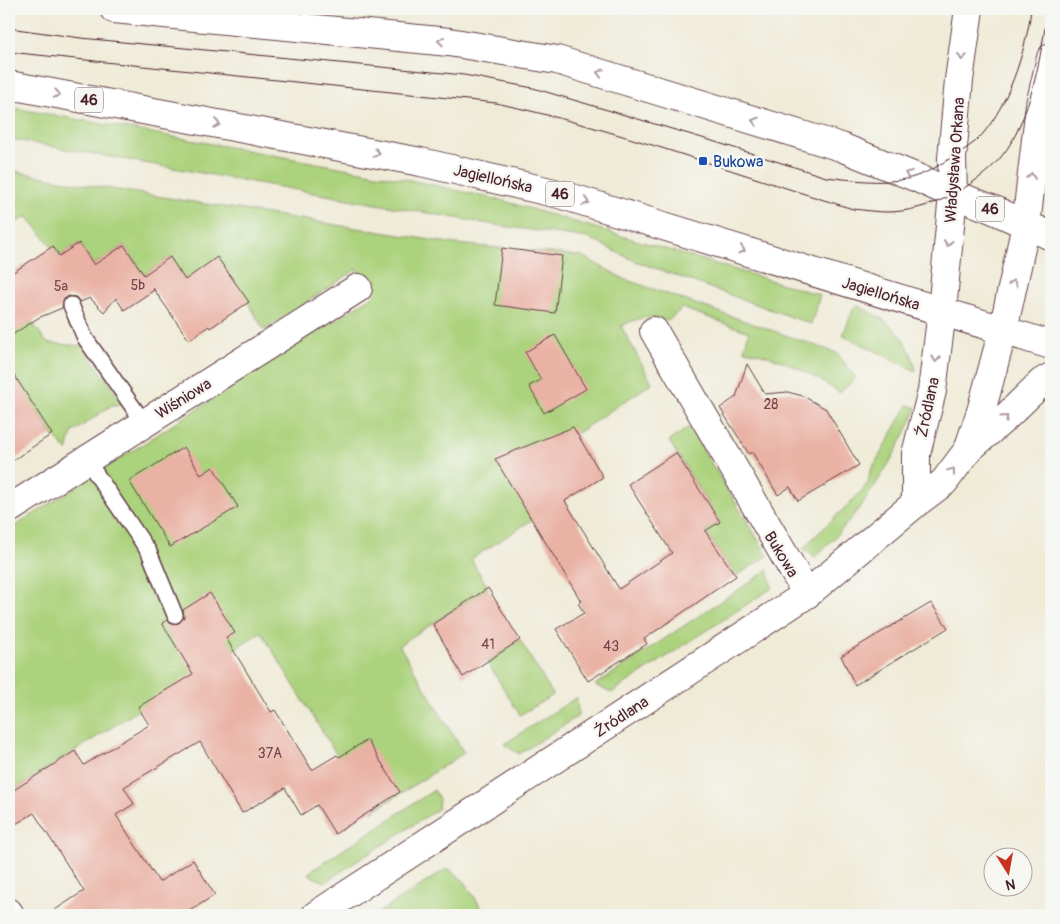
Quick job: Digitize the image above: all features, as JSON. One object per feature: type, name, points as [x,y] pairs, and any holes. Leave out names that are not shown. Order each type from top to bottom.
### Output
[{"type":"street","name":"46","points":[[114,9],[449,42],[557,60],[841,147],[1051,236]]},
{"type":"street","name":"Władysława Orkana","points":[[942,311],[953,194],[952,158],[959,80],[969,9]]},
{"type":"street","points":[[1026,225],[1040,106],[1051,58]]},
{"type":"street","name":"Jagiellońska","points":[[9,85],[421,162],[560,194],[1051,345]]},
{"type":"street","name":"Źródlana","points":[[968,450],[982,408],[1026,225]]},
{"type":"street","name":"Wiśniowa","points":[[9,509],[358,288]]},
{"type":"street","name":"Źródlana","points":[[916,503],[916,454],[932,391],[942,311]]},
{"type":"street","name":"Bukowa","points":[[654,331],[807,594]]},
{"type":"street","name":"Źródlana","points":[[316,915],[807,594],[944,482],[968,450],[1042,382],[1051,377]]},
{"type":"lane","points":[[71,305],[85,338],[144,423]]},
{"type":"lane","points":[[86,459],[149,552],[175,615]]},
{"type":"green space","points":[[9,107],[410,180],[504,201],[820,295],[811,324],[635,261],[588,238],[495,225],[9,139]]},
{"type":"green space","points":[[9,170],[81,184],[456,244],[582,256],[624,279],[837,353],[856,378],[840,393],[794,366],[770,356],[744,350],[749,332],[682,308],[668,321],[650,317],[621,326],[652,383],[508,479],[532,520],[471,559],[488,588],[399,645],[464,753],[372,812],[261,632],[9,793],[9,530],[375,295],[357,269],[264,330],[248,302],[217,258],[185,280],[170,257],[144,275],[124,245],[94,265],[79,243],[59,256],[27,216],[9,227]]},
{"type":"green space","points":[[9,297],[20,315],[25,312],[47,343],[83,346],[123,403],[112,405],[72,433],[67,451],[52,434],[37,410],[13,426],[9,419],[9,385],[17,380],[9,367]]},
{"type":"green space","points":[[858,306],[879,317],[896,331],[908,348],[916,371],[843,335],[854,307]]},
{"type":"green space","points":[[908,405],[917,408],[908,428],[874,488],[846,525],[815,557],[803,548],[868,483],[870,472]]},
{"type":"green space","points":[[689,427],[768,556],[736,576],[705,531],[720,522],[669,441]]},
{"type":"green space","points":[[768,570],[772,588],[611,693],[595,685]]},
{"type":"green space","points":[[520,640],[553,695],[520,715],[487,662]]},
{"type":"green space","points":[[577,697],[578,716],[519,754],[504,744]]},
{"type":"green space","points":[[434,790],[439,799],[438,809],[325,882],[308,873]]},
{"type":"green space","points":[[448,868],[464,881],[486,915],[375,915]]},
{"type":"building","points":[[79,243],[94,265],[124,245],[144,275],[170,257],[185,280],[217,257],[249,302],[189,340],[153,288],[154,290],[124,310],[116,298],[104,312],[90,298],[80,302],[76,297],[68,296],[63,300],[62,308],[38,318],[9,337],[9,275],[53,246],[59,256]]},
{"type":"building","points":[[502,248],[562,256],[555,313],[495,305]]},
{"type":"building","points":[[555,335],[586,389],[544,413],[529,386],[541,380],[525,352]]},
{"type":"building","points":[[747,364],[765,394],[788,392],[803,396],[826,409],[859,465],[798,501],[790,487],[778,495],[752,452],[749,454],[720,408],[736,397]]},
{"type":"building","points":[[9,367],[52,434],[9,463]]},
{"type":"building","points":[[573,427],[603,477],[565,501],[619,589],[672,553],[628,484],[676,453],[720,522],[705,531],[736,576],[644,639],[647,644],[588,681],[556,629],[584,613],[578,603],[581,601],[495,459]]},
{"type":"building","points":[[184,447],[201,475],[213,467],[238,507],[170,547],[129,481]]},
{"type":"building","points":[[488,588],[520,640],[463,677],[433,624]]},
{"type":"building","points":[[210,593],[235,633],[226,638],[271,712],[275,710],[312,770],[337,755],[339,757],[367,740],[400,792],[335,834],[317,805],[301,815],[285,788],[242,813],[200,742],[124,787],[134,804],[116,815],[159,882],[193,860],[215,895],[183,915],[47,915],[84,891],[34,813],[9,828],[9,793],[75,751],[84,765],[149,725],[138,707],[193,674],[162,623],[167,620],[173,624],[179,623],[184,617],[183,610]]},
{"type":"building","points":[[931,603],[948,628],[855,685],[841,656]]},
{"type":"tram line","points":[[9,28],[81,38],[464,75],[533,88],[826,177],[886,181],[911,178],[930,170],[968,147],[987,129],[1006,97],[1020,61],[1031,9]]},
{"type":"tram line","points":[[9,52],[496,103],[631,138],[853,209],[895,212],[920,207],[950,196],[978,179],[1001,157],[1020,125],[1027,106],[1038,66],[1048,9]]},
{"type":"place","name":"Bukowa","points":[[703,161]]}]
